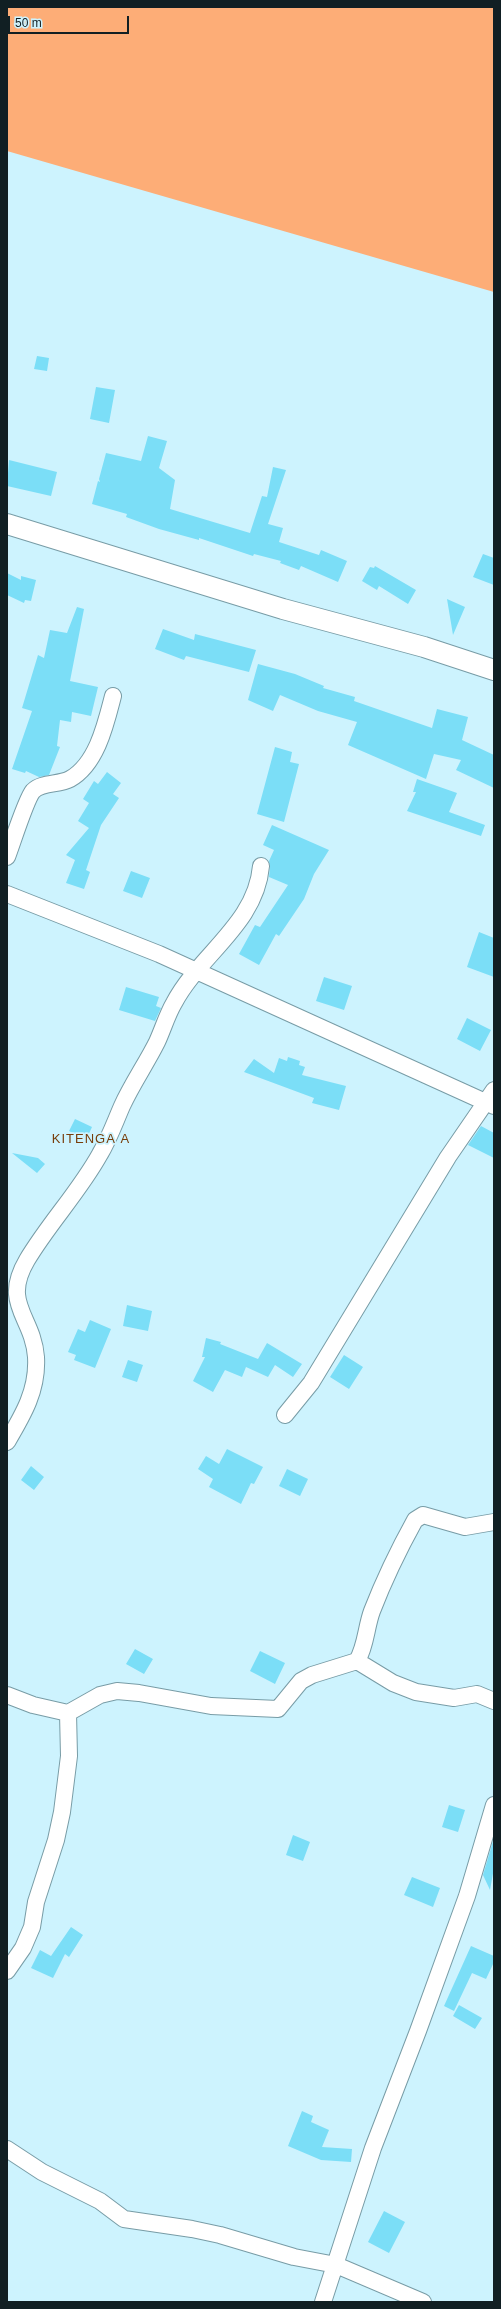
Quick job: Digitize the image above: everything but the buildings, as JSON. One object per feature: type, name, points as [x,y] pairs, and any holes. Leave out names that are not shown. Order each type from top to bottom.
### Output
[{"type":"main road","points":[[7,524],[283,609],[424,647],[494,670]]},
{"type":"street","points":[[7,857],[27,801],[32,792],[40,786],[70,779],[80,771],[93,753],[106,723],[112,696]]},
{"type":"street","points":[[7,1442],[25,1413],[33,1393],[36,1373],[33,1338],[19,1308],[16,1296],[20,1274],[51,1224],[86,1177],[101,1153],[131,1089],[157,1041],[174,1003],[196,971],[240,922],[260,881],[261,866]]},
{"type":"street","points":[[7,894],[159,954],[491,1100],[448,1157],[311,1383],[285,1415]]},
{"type":"street","points":[[7,1695],[33,1705],[68,1713],[100,1695],[117,1691],[139,1693],[211,1706],[278,1709],[301,1681],[312,1675],[357,1661],[361,1654],[366,1629],[372,1611],[415,1520],[423,1516],[465,1527],[494,1522]]},
{"type":"street","points":[[357,1661],[393,1683],[416,1692],[454,1698],[477,1694],[494,1701]]},
{"type":"street","points":[[7,1971],[23,1948],[32,1927],[36,1902],[56,1840],[62,1812],[69,1756],[68,1713]]},
{"type":"street","points":[[323,2302],[373,2148],[418,2031],[467,1896],[494,1805]]},
{"type":"street","points":[[7,2149],[42,2172],[100,2201],[124,2219],[199,2230],[294,2257],[336,2265],[423,2302]]},
{"type":"shaded area","points":[[7,7],[494,7],[494,292],[7,151]]},
{"type":"district","name":"KITENGA A","points":[[91,1139]]}]
